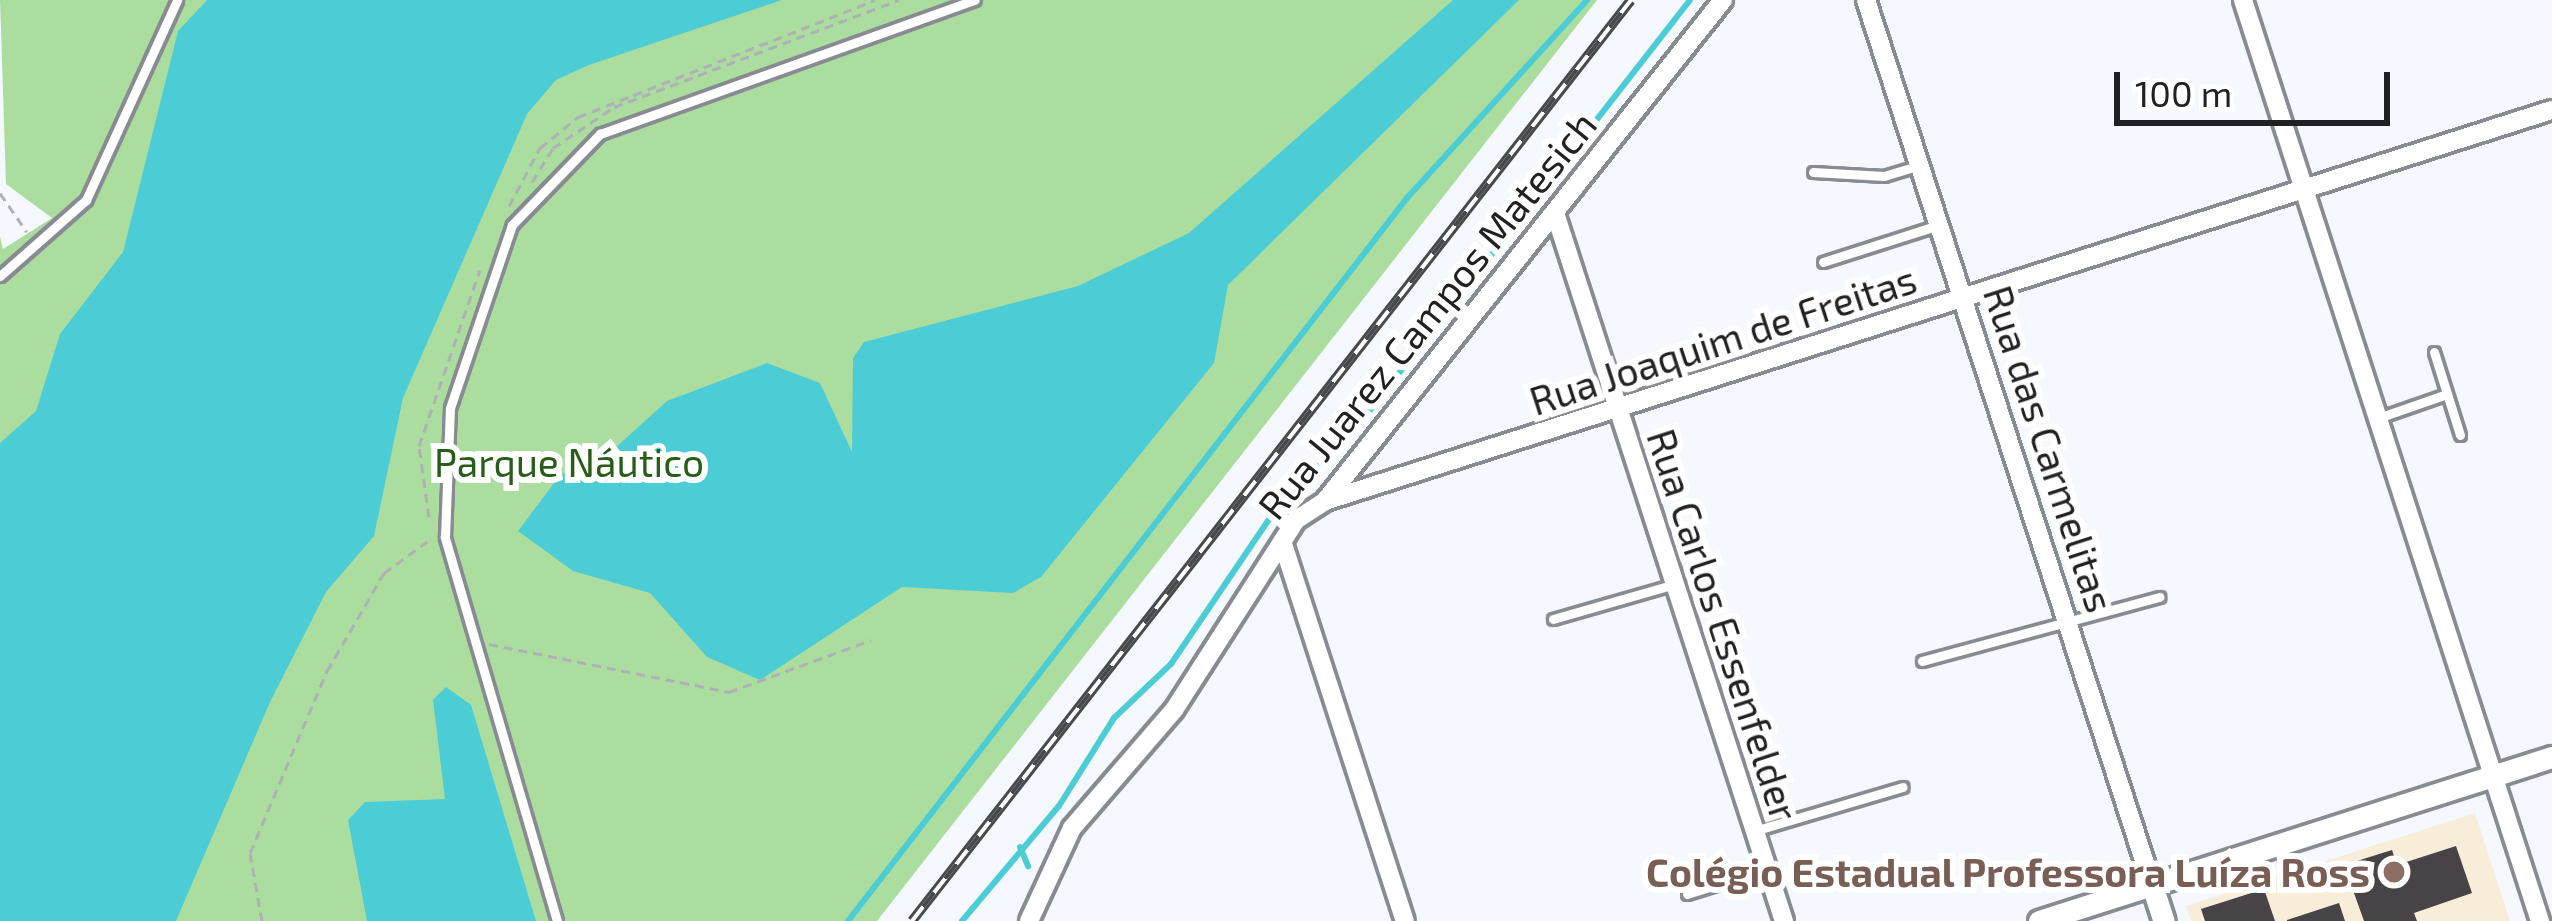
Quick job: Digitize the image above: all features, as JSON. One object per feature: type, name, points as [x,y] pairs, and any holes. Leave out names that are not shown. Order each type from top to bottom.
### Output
[{"type":"street","name":"Rua Juarez Campos Matesich","points":[[1028,916],[1088,804],[1174,710],[1284,547],[1296,520],[1325,501],[1723,0]]},
{"type":"street","name":"Rua das Carmelitas","points":[[1866,0],[2164,921]]},
{"type":"street","points":[[2242,0],[2540,921]]},
{"type":"street","name":"Rua Joaquim de Freitas","points":[[1325,501],[2552,110]]},
{"type":"street","name":"Rua Carlos Essenfelder","points":[[1555,213],[1784,921]]},
{"type":"street","points":[[1284,547],[1405,921]]},
{"type":"street","points":[[2039,921],[2552,757]]},
{"type":"lane","points":[[0,276],[38,249],[86,200],[177,0]]},
{"type":"lane","points":[[557,921],[470,638],[446,537],[460,367],[512,225],[550,175],[635,118],[975,0]]},
{"type":"lane","points":[[1814,172],[1884,176],[1919,165]]},
{"type":"lane","points":[[1823,262],[1939,225]]},
{"type":"lane","points":[[2434,352],[2460,435]]},
{"type":"lane","points":[[2378,419],[2447,394]]},
{"type":"lane","points":[[1553,620],[1675,584]]},
{"type":"lane","points":[[1922,661],[2068,626],[2160,597]]},
{"type":"lane","points":[[1754,831],[1903,787]]},
{"type":"lane","points":[[1688,893],[1767,869]]},
{"type":"path","points":[[504,219],[540,148],[578,117],[875,0]]},
{"type":"path","points":[[0,193],[38,249]]},
{"type":"path","points":[[262,921],[250,853],[327,670],[384,573],[446,537],[424,508],[419,446],[488,252]]},
{"type":"path","points":[[470,638],[730,692],[871,640]]},
{"type":"shaded area","name":"Colégio Estadual Professora Luíza Ross","points":[[2475,813],[2510,921],[2191,921],[2186,906]]},
{"type":"green space","name":"Parque Náutico","points":[[0,0],[1597,0],[877,921],[0,921],[0,237],[3,249],[52,218],[6,184]]},
{"type":"water","points":[[207,0],[782,0],[589,65],[556,80],[527,114],[403,398],[374,536],[326,592],[270,702],[176,921],[0,921],[0,443],[36,411],[60,334],[123,252],[178,31]]},
{"type":"water","points":[[1453,0],[1519,0],[1228,285],[1214,363],[1041,577],[1013,593],[902,587],[760,680],[707,657],[650,593],[573,571],[518,531],[560,475],[614,449],[667,401],[767,363],[820,383],[852,452],[853,358],[864,342],[1078,286],[1189,233]]},
{"type":"water","points":[[446,687],[471,705],[536,921],[367,921],[348,820],[365,802],[445,799],[433,700]]},
{"type":"building","points":[[2456,846],[2472,893],[2414,913],[2417,921],[2364,921],[2344,865],[2392,850],[2397,865]]},
{"type":"building","points":[[2264,889],[2275,921],[2205,921],[2201,909]]},
{"type":"building","points":[[2339,903],[2345,921],[2287,921],[2287,920]]},
{"type":"waterway","points":[[848,921],[1407,198],[1587,0]]},
{"type":"waterway","points":[[962,921],[1059,806],[1114,718],[1171,664],[1278,506],[1357,427],[1690,0]]},
{"type":"waterway","points":[[1020,847],[1028,866]]},
{"type":"railway","points":[[912,921],[1631,0]]},
{"type":"place","name":"Colégio Estadual Professora Luíza Ross","points":[[2394,872]]}]
